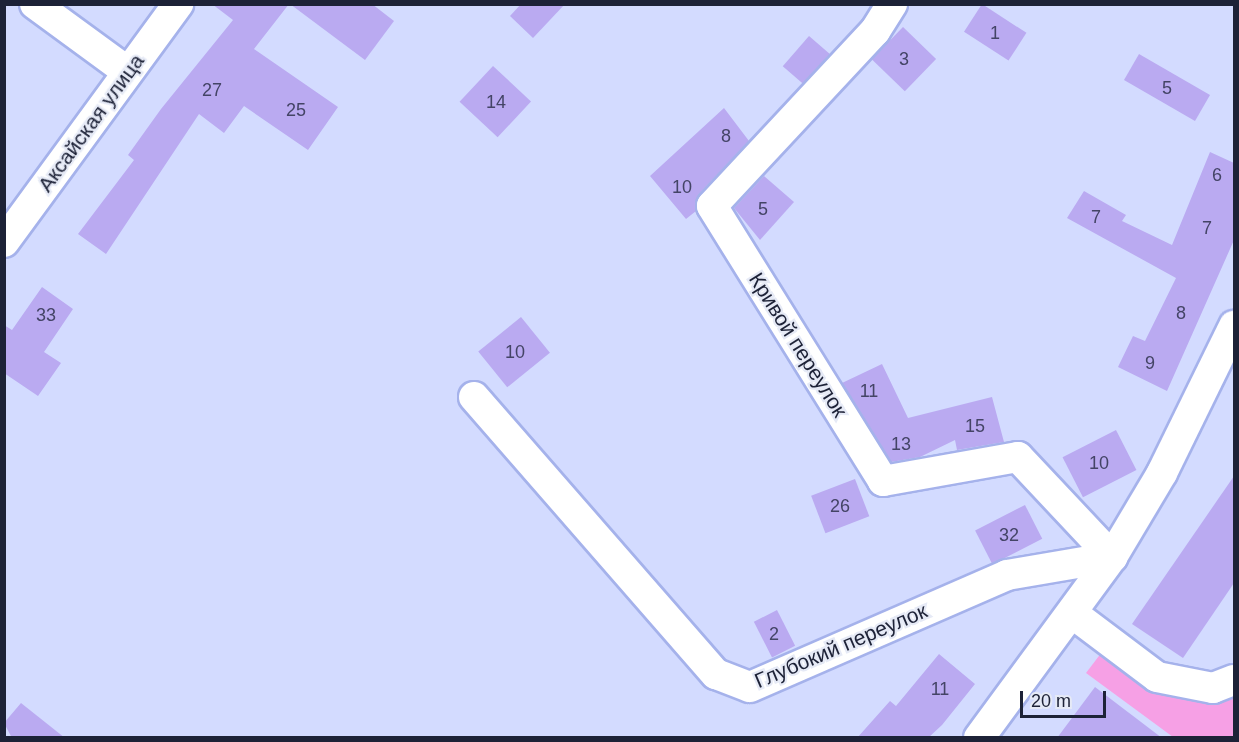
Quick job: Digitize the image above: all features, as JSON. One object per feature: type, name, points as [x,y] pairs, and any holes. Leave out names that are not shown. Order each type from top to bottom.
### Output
[{"type":"street","points":[[35,4],[128,72]]},
{"type":"street","name":"Аксайская улица","points":[[4,242],[178,4]]},
{"type":"street","name":"Кривой переулок","points":[[892,4],[875,31],[712,206],[883,481],[1018,457],[1112,557]]},
{"type":"street","points":[[979,738],[1112,557],[1162,472],[1234,326]]},
{"type":"street","name":"Глубокий переулок","points":[[474,398],[716,674],[750,687],[1007,575],[1112,557]]},
{"type":"street","points":[[1072,614],[1156,677],[1213,688],[1234,680]]},
{"type":"shaded area","points":[[1105,648],[1234,693],[1234,737],[1173,737],[1086,673]]},
{"type":"building","points":[[212,4],[289,4],[254,49],[338,107],[308,150],[244,106],[224,133],[199,114],[106,254],[78,234],[134,160],[128,155],[161,109],[233,20]]},
{"type":"building","points":[[290,4],[372,4],[394,21],[365,60]]},
{"type":"building","points":[[521,4],[565,4],[533,38],[510,16]]},
{"type":"building","points":[[982,4],[1026,33],[1008,61],[964,32]]},
{"type":"building","points":[[903,27],[936,59],[905,91],[872,59]]},
{"type":"building","points":[[809,36],[830,54],[804,85],[783,66]]},
{"type":"building","points":[[1139,54],[1210,95],[1195,121],[1124,80]]},
{"type":"building","points":[[493,66],[531,101],[498,137],[460,102]]},
{"type":"building","points":[[724,108],[749,141],[699,194],[696,211],[686,219],[650,176]]},
{"type":"building","points":[[1210,152],[1234,163],[1234,240],[1167,391],[1118,367],[1133,336],[1145,341],[1176,278],[1067,218],[1084,191],[1126,215],[1122,221],[1172,245]]},
{"type":"building","points":[[764,176],[794,202],[760,240],[734,208]]},
{"type":"building","points":[[42,287],[73,309],[44,352],[61,363],[38,396],[4,373],[4,325],[12,330]]},
{"type":"building","points":[[521,317],[550,353],[507,387],[478,352]]},
{"type":"building","points":[[882,364],[908,418],[992,397],[1004,442],[957,450],[955,440],[920,457],[891,462],[842,383]]},
{"type":"building","points":[[1116,430],[1136,470],[1083,497],[1063,457]]},
{"type":"building","points":[[1234,476],[1234,583],[1183,658],[1132,624]]},
{"type":"building","points":[[855,479],[869,516],[825,533],[811,496]]},
{"type":"building","points":[[1025,505],[1042,539],[992,564],[975,530]]},
{"type":"building","points":[[777,610],[795,646],[772,657],[754,622]]},
{"type":"building","points":[[939,654],[975,684],[942,725],[928,738],[857,738],[890,701],[896,706]]},
{"type":"building","points":[[1095,687],[1162,738],[1057,738]]},
{"type":"building","points":[[21,703],[65,738],[12,738],[4,723]]}]
